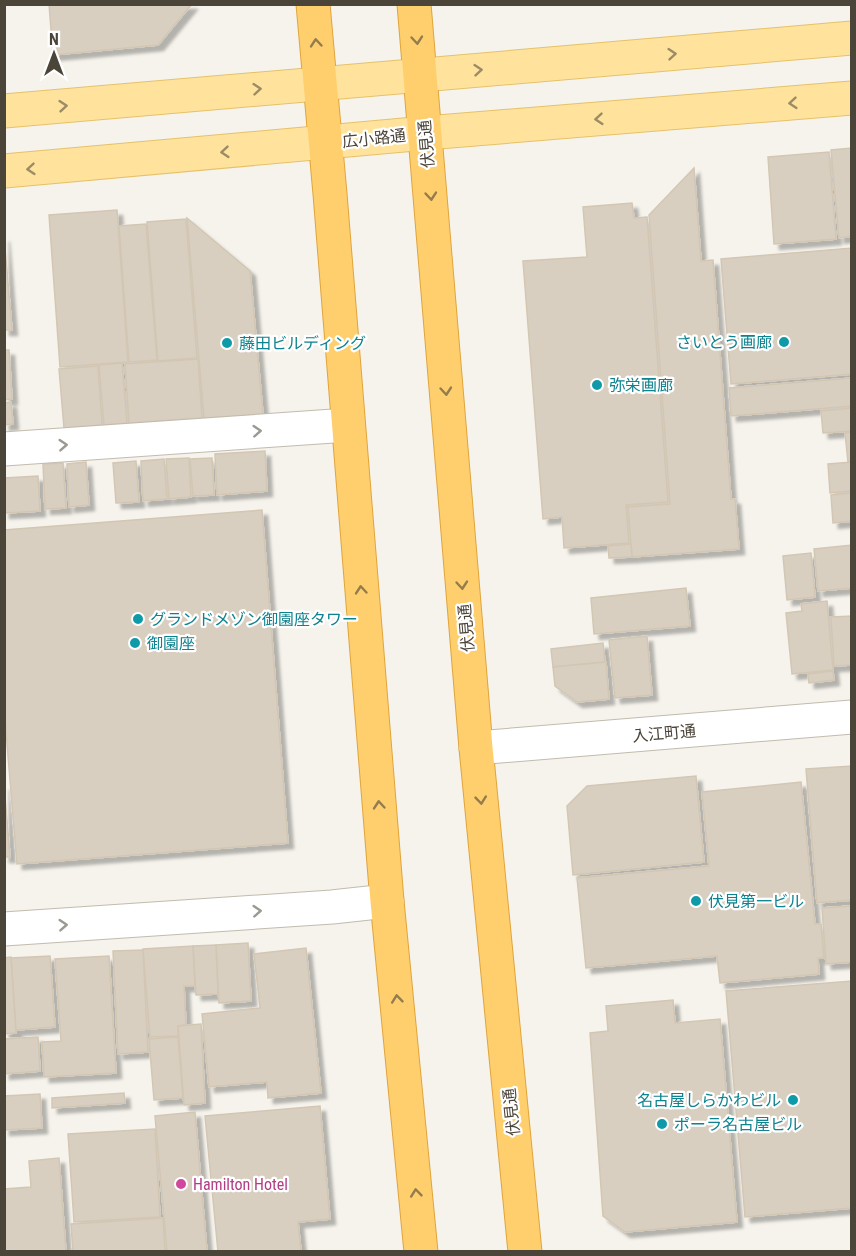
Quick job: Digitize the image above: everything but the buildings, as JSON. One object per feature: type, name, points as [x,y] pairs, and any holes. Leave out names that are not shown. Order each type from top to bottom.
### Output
[{"type":"highway","points":[[313,4],[387,901],[421,1251]]},
{"type":"highway","name":"伏見通","points":[[414,4],[476,748],[525,1251]]},
{"type":"main road","points":[[4,111],[852,38]]},
{"type":"main road","name":"広小路通","points":[[4,171],[852,98]]},
{"type":"street","points":[[4,449],[348,425]]},
{"type":"street","name":"入江町通","points":[[476,748],[852,717]]},
{"type":"street","points":[[4,929],[332,907],[387,901]]},
{"type":"place","name":"さいとう画廊","points":[[784,342]]},
{"type":"place","name":"藤田ビルディング","points":[[227,343]]},
{"type":"place","name":"弥栄画廊","points":[[597,385]]},
{"type":"place","name":"グランドメゾン御園座タワー","points":[[138,619]]},
{"type":"place","name":"御園座","points":[[135,643]]},
{"type":"place","name":"伏見第一ビル","points":[[696,901]]},
{"type":"place","name":"名古屋しらかわビル","points":[[793,1100]]},
{"type":"place","name":"ポーラ名古屋ビル","points":[[662,1124]]},
{"type":"place","name":"Hamilton Hotel","points":[[181,1184]]}]
